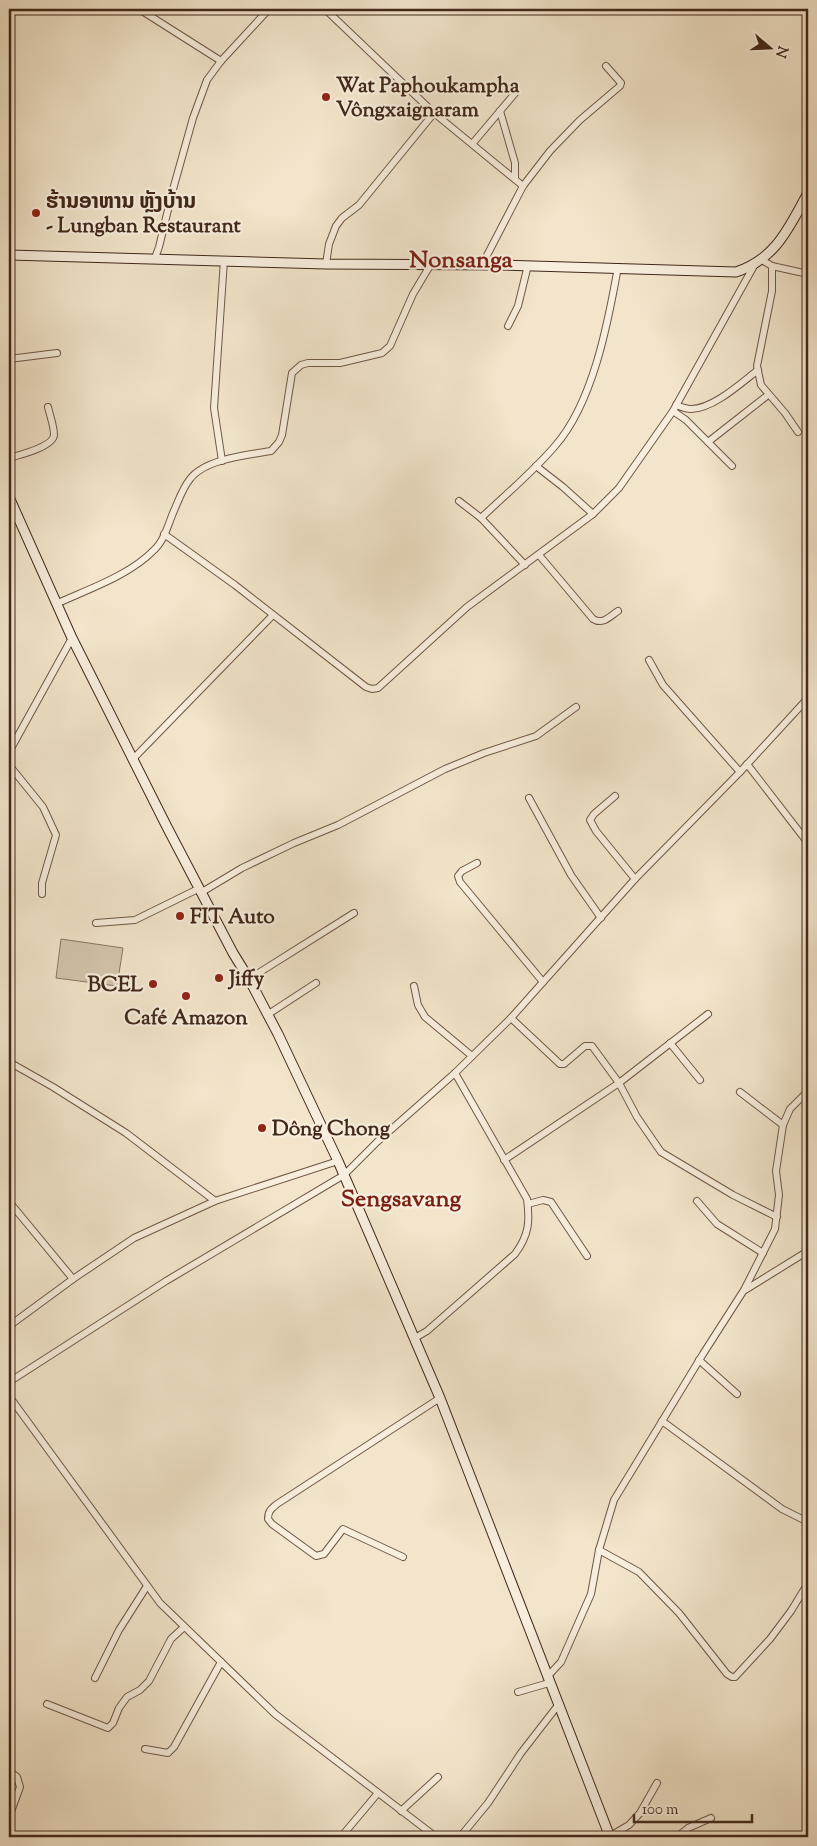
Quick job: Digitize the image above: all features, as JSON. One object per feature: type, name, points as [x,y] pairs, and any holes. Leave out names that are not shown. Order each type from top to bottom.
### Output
[{"type":"street","points":[[139,9],[221,61]]},
{"type":"street","points":[[155,258],[160,247],[172,193],[193,118],[207,80],[221,61],[269,9]]},
{"type":"street","points":[[325,9],[434,113],[473,143],[523,186]]},
{"type":"street","points":[[482,265],[523,186],[550,151],[580,120],[622,83],[606,66]]},
{"type":"street","points":[[473,143],[516,92]]},
{"type":"street","points":[[500,111],[515,163],[514,178]]},
{"type":"street","points":[[326,264],[329,244],[336,226],[342,218],[359,205],[434,113]]},
{"type":"street","points":[[164,534],[366,687],[378,688],[467,607],[594,514],[619,488],[675,408],[758,262],[783,237],[808,192]]},
{"type":"street","points":[[9,255],[326,264],[618,267],[736,272],[758,262],[808,274]]},
{"type":"street","points":[[222,461],[214,408],[224,260]]},
{"type":"street","points":[[58,603],[134,567],[155,550],[188,480],[198,470],[222,461],[271,451],[282,435],[290,378],[296,369],[308,363],[349,362],[377,356],[386,350],[413,294],[431,264]]},
{"type":"street","points":[[508,326],[518,306],[528,266]]},
{"type":"street","points":[[772,266],[772,291],[757,366],[761,385],[785,413],[798,432]]},
{"type":"street","points":[[481,518],[556,445],[577,412],[587,391],[609,318],[618,267]]},
{"type":"street","points":[[9,359],[57,353]]},
{"type":"street","points":[[675,408],[690,410],[704,407],[722,397],[758,370]]},
{"type":"street","points":[[708,442],[768,394]]},
{"type":"street","points":[[9,458],[42,447],[52,441],[54,436],[48,407]]},
{"type":"street","points":[[675,408],[732,466]]},
{"type":"street","points":[[536,466],[594,514]]},
{"type":"street","points":[[9,496],[72,638],[233,953],[249,979],[338,1161],[440,1398],[610,1837],[629,1825],[640,1813],[657,1783]]},
{"type":"street","points":[[459,501],[481,518],[525,565]]},
{"type":"street","points":[[539,555],[598,622],[604,621],[618,611]]},
{"type":"street","points":[[133,759],[273,615]]},
{"type":"street","points":[[9,752],[72,638]]},
{"type":"street","points":[[649,660],[664,685],[740,772]]},
{"type":"street","points":[[9,1382],[166,1281],[344,1175],[376,1142],[455,1073],[511,1018],[635,879],[740,772],[808,698]]},
{"type":"street","points":[[96,923],[134,920],[201,890],[294,843],[338,825],[445,769],[484,753],[536,736],[576,707]]},
{"type":"street","points":[[747,764],[808,843]]},
{"type":"street","points":[[9,765],[43,807],[56,835],[42,883],[42,894]]},
{"type":"street","points":[[615,796],[594,814],[590,820],[596,831],[635,879]]},
{"type":"street","points":[[529,798],[571,875],[601,918]]},
{"type":"street","points":[[477,863],[462,871],[458,876],[460,882],[543,982]]},
{"type":"street","points":[[249,979],[354,913]]},
{"type":"street","points":[[267,1015],[316,983]]},
{"type":"street","points":[[414,986],[418,1005],[426,1017],[472,1056]]},
{"type":"street","points":[[504,1160],[619,1083],[708,1014]]},
{"type":"street","points":[[511,1018],[560,1064],[564,1064],[586,1046],[592,1046],[619,1083],[637,1117],[661,1152],[733,1195],[777,1216]]},
{"type":"street","points":[[670,1043],[700,1080]]},
{"type":"street","points":[[9,1062],[126,1133],[215,1201]]},
{"type":"street","points":[[415,1338],[427,1331],[515,1254],[524,1242],[528,1230],[529,1214],[527,1199],[455,1073]]},
{"type":"street","points":[[518,1692],[548,1680],[561,1662],[592,1594],[599,1550],[611,1505],[744,1290],[775,1229],[779,1195],[776,1171],[782,1125],[790,1109],[808,1091]]},
{"type":"street","points":[[740,1092],[782,1125]]},
{"type":"street","points":[[9,1326],[73,1279],[134,1238],[215,1201],[338,1161]]},
{"type":"street","points":[[9,1199],[11,1204],[73,1279]]},
{"type":"street","points":[[528,1204],[542,1200],[551,1202],[587,1256]]},
{"type":"street","points":[[697,1201],[717,1224],[763,1253]]},
{"type":"street","points":[[744,1290],[808,1251]]},
{"type":"street","points":[[699,1360],[737,1394]]},
{"type":"street","points":[[9,1396],[160,1603],[275,1714],[436,1837]]},
{"type":"street","points":[[403,1557],[343,1529],[322,1556],[316,1556],[272,1524],[268,1519],[268,1514],[270,1509],[277,1504],[440,1398]]},
{"type":"street","points":[[662,1421],[782,1509],[808,1522]]},
{"type":"street","points":[[599,1550],[640,1572],[679,1613],[727,1674],[732,1677],[735,1677],[770,1639],[791,1611],[808,1583]]},
{"type":"street","points":[[95,1678],[119,1630],[147,1586]]},
{"type":"street","points":[[47,1704],[108,1728],[113,1723],[119,1708],[127,1697],[140,1690],[149,1681],[171,1639],[184,1627]]},
{"type":"street","points":[[145,1749],[168,1753],[174,1747],[221,1662]]},
{"type":"street","points":[[460,1837],[488,1803],[521,1753],[559,1704]]},
{"type":"street","points":[[9,1770],[17,1777],[20,1787],[9,1817]]},
{"type":"street","points":[[401,1811],[438,1777]]},
{"type":"street","points":[[341,1837],[378,1794]]},
{"type":"street","points":[[678,1837],[688,1828],[711,1818]]},
{"type":"shaded area","points":[[61,939],[123,948],[117,986],[56,978]]},
{"type":"place","name":"Wat Paphoukampha Vôngxaignaram","points":[[326,97]]},
{"type":"place","name":"ຮ້ານອາຫານ ຫຼັງບ້ານ - Lungban Restaurant","points":[[36,213]]},
{"type":"place","name":"FIT Auto","points":[[180,916]]},
{"type":"place","name":"Jiffy","points":[[219,978]]},
{"type":"place","name":"BCEL","points":[[153,984]]},
{"type":"place","name":"Café Amazon","points":[[186,996]]},
{"type":"place","name":"Dông Chong","points":[[262,1128]]},
{"type":"district","name":"Nonsanga","points":[[461,259]]},
{"type":"district","name":"Sengsavang","points":[[401,1198]]}]
